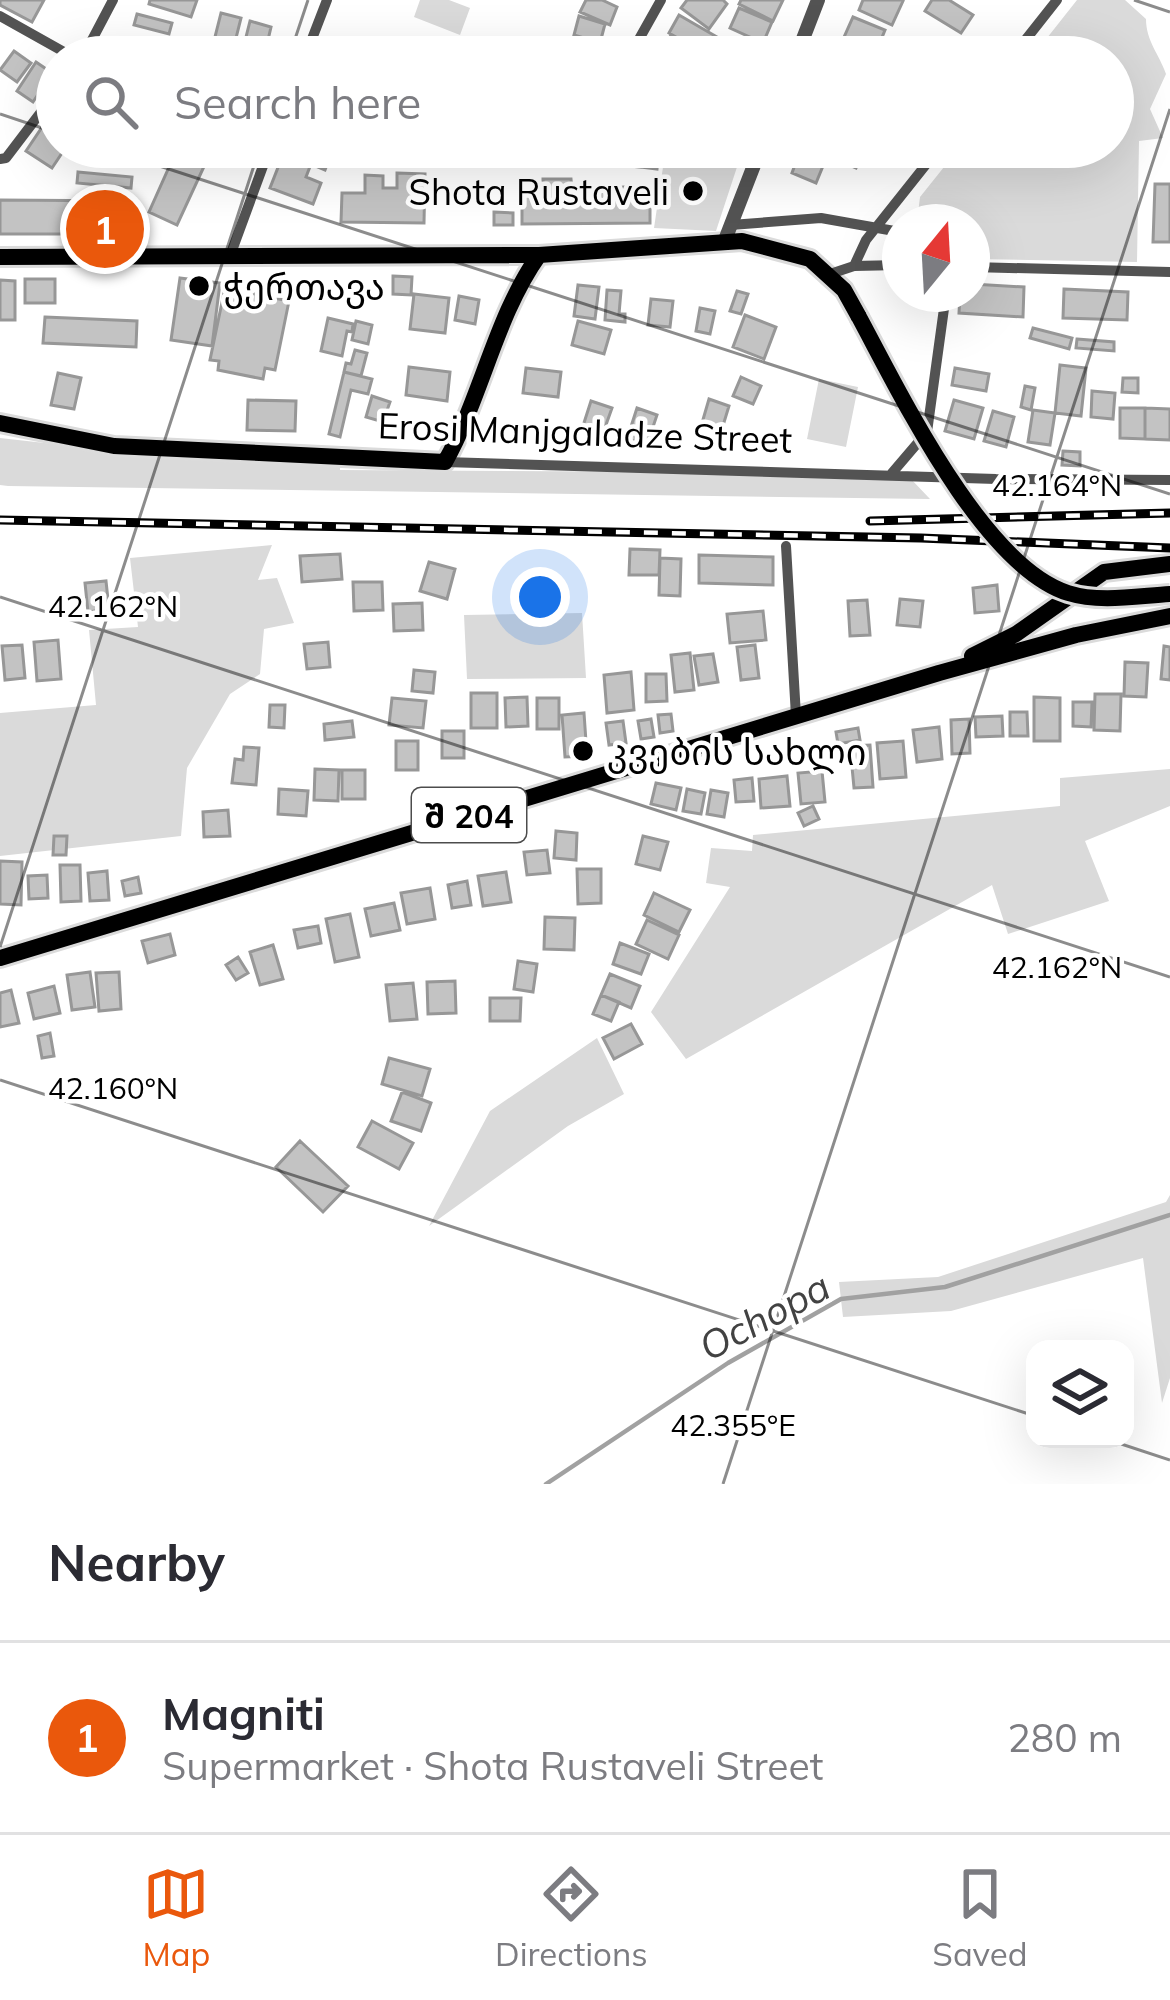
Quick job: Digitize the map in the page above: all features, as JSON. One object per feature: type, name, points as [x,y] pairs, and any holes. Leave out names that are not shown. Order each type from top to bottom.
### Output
[{"type":"main road","points":[[0,257],[539,255],[728,233],[810,259],[830,274],[859,316],[939,464],[1035,578],[1096,598],[1170,594]]},
{"type":"main road","points":[[445,462],[468,421],[520,282],[539,255]]},
{"type":"main road","name":"Erosi Manjgaladze Street","points":[[0,423],[114,446],[445,462]]},
{"type":"main road","name":"შ 204","points":[[939,673],[1016,634],[1104,572],[1170,564]]},
{"type":"main road","name":"შ 204","points":[[0,958],[939,673],[1076,635],[1170,616]]},
{"type":"street","points":[[94,36],[113,0]]},
{"type":"street","points":[[313,36],[327,0]]},
{"type":"street","points":[[641,36],[661,0]]},
{"type":"street","points":[[804,36],[818,0]]},
{"type":"street","points":[[1029,36],[1057,0]]},
{"type":"street","points":[[0,16],[36,36]]},
{"type":"street","points":[[0,159],[6,158],[36,119]]},
{"type":"street","points":[[230,256],[262,168]]},
{"type":"street","points":[[728,233],[753,168]]},
{"type":"street","points":[[854,266],[876,226],[923,168]]},
{"type":"street","points":[[728,233],[821,218],[882,228]]},
{"type":"street","points":[[830,274],[854,266],[882,265]]},
{"type":"street","points":[[990,267],[1170,272]]},
{"type":"street","points":[[892,473],[927,433],[944,312]]},
{"type":"street","name":"Erosi Manjgaladze Street","points":[[445,462],[1170,480]]},
{"type":"street","points":[[786,546],[796,716]]},
{"type":"shaded area","points":[[420,0],[449,0],[470,8],[460,35],[414,17]]},
{"type":"shaded area","points":[[1077,0],[1125,0],[1146,19],[1150,41],[1166,74],[1150,109],[1163,138],[1139,141],[1137,262],[990,259],[990,204],[919,204],[943,168],[1134,168],[1134,36],[1049,36]]},
{"type":"shaded area","points":[[663,168],[737,168],[716,231],[654,228]]},
{"type":"shaded area","points":[[819,379],[858,387],[846,447],[807,439]]},
{"type":"shaded area","points":[[0,438],[134,453],[340,465],[340,470],[711,472],[911,479],[930,499],[8,486],[0,485]]},
{"type":"shaded area","points":[[272,545],[258,580],[277,578],[294,623],[264,629],[260,674],[230,694],[187,768],[181,836],[0,856],[0,713],[96,705],[89,630],[138,627],[130,558]]},
{"type":"shaded area","points":[[582,613],[586,678],[467,679],[464,615]]},
{"type":"shaded area","points":[[1170,769],[1170,806],[1085,841],[1109,901],[1008,934],[992,885],[686,1059],[651,1012],[730,887],[706,883],[711,848],[752,851],[753,835],[1060,806],[1060,778]]},
{"type":"shaded area","points":[[597,1038],[624,1094],[568,1126],[429,1226],[490,1111]]},
{"type":"shaded area","points":[[1170,1195],[1170,1378],[1162,1403],[1143,1258],[951,1311],[843,1317],[839,1282],[938,1277],[1166,1202]]},
{"type":"building","points":[[0,0],[44,0],[32,22],[0,5]]},
{"type":"building","points":[[150,0],[197,0],[191,17],[149,4]]},
{"type":"building","points":[[586,0],[617,7],[610,25],[580,12]]},
{"type":"building","points":[[687,0],[727,4],[709,29],[681,8]]},
{"type":"building","points":[[741,0],[783,0],[773,21],[739,4]]},
{"type":"building","points":[[863,0],[903,1],[892,25],[859,10]]},
{"type":"building","points":[[932,0],[949,0],[973,15],[961,33],[925,11]]},
{"type":"building","points":[[739,8],[772,22],[766,36],[748,36],[730,28]]},
{"type":"building","points":[[221,13],[241,18],[236,36],[215,36]]},
{"type":"building","points":[[137,14],[172,23],[169,34],[134,25]]},
{"type":"building","points":[[679,15],[715,36],[674,36],[669,33]]},
{"type":"building","points":[[579,16],[605,24],[602,36],[574,35]]},
{"type":"building","points":[[853,17],[885,30],[883,36],[845,36]]},
{"type":"building","points":[[250,21],[271,27],[269,36],[246,36]]},
{"type":"building","points":[[14,51],[31,63],[17,82],[0,70]]},
{"type":"building","points":[[36,62],[33,102],[17,91]]},
{"type":"building","points":[[36,136],[36,158],[26,151]]},
{"type":"building","points":[[169,168],[203,168],[177,225],[149,212]]},
{"type":"building","points":[[278,168],[309,168],[306,177],[321,183],[313,204],[270,188]]},
{"type":"building","points":[[794,168],[822,168],[816,183],[792,173]]},
{"type":"building","points":[[78,172],[132,177],[131,188],[77,183]]},
{"type":"building","points":[[397,173],[425,174],[424,223],[341,222],[342,193],[365,193],[365,175],[383,176],[383,188],[397,188]]},
{"type":"building","points":[[543,179],[571,179],[572,191],[635,186],[635,192],[650,192],[650,223],[522,224],[522,193],[543,193]]},
{"type":"building","points":[[1155,184],[1170,184],[1170,242],[1153,242]]},
{"type":"building","points":[[0,200],[137,201],[137,234],[0,234]]},
{"type":"building","points":[[494,212],[513,213],[513,225],[494,225]]},
{"type":"building","points":[[393,276],[412,277],[411,295],[393,294]]},
{"type":"building","points":[[180,278],[220,283],[212,346],[171,340]]},
{"type":"building","points":[[25,279],[55,279],[55,303],[25,303]]},
{"type":"building","points":[[0,280],[15,281],[15,320],[0,320]]},
{"type":"building","points":[[578,285],[599,287],[595,319],[574,316]]},
{"type":"building","points":[[990,285],[1024,287],[1023,317],[959,313],[990,312]]},
{"type":"building","points":[[225,288],[289,301],[275,370],[265,368],[263,379],[218,370],[219,361],[210,360]]},
{"type":"building","points":[[1064,289],[1128,292],[1127,320],[1063,318]]},
{"type":"building","points":[[607,290],[621,291],[619,314],[625,314],[625,322],[605,320]]},
{"type":"building","points":[[737,291],[748,294],[741,314],[730,311]]},
{"type":"building","points":[[414,294],[449,298],[445,333],[410,329]]},
{"type":"building","points":[[459,296],[479,300],[475,324],[455,320]]},
{"type":"building","points":[[651,299],[673,301],[670,327],[648,325]]},
{"type":"building","points":[[700,308],[715,311],[710,334],[696,331]]},
{"type":"building","points":[[745,315],[776,327],[764,359],[733,347]]},
{"type":"building","points":[[45,317],[137,321],[136,347],[43,343]]},
{"type":"building","points":[[328,318],[353,324],[342,356],[321,351]]},
{"type":"building","points":[[356,321],[372,325],[368,344],[352,340]]},
{"type":"building","points":[[578,321],[611,330],[604,354],[572,345]]},
{"type":"building","points":[[1033,328],[1072,338],[1069,349],[1030,338]]},
{"type":"building","points":[[1077,339],[1114,342],[1114,351],[1076,348]]},
{"type":"building","points":[[355,350],[367,353],[361,376],[344,372]]},
{"type":"building","points":[[1060,365],[1086,368],[1081,416],[1055,413]]},
{"type":"building","points":[[409,367],[450,372],[447,401],[406,395]]},
{"type":"building","points":[[526,368],[561,372],[558,397],[523,393]]},
{"type":"building","points":[[955,368],[989,374],[986,391],[952,385]]},
{"type":"building","points":[[344,372],[372,379],[368,394],[351,390],[340,437],[329,434]]},
{"type":"building","points":[[58,373],[81,378],[74,409],[51,405]]},
{"type":"building","points":[[741,377],[761,386],[753,404],[733,396]]},
{"type":"building","points":[[1123,378],[1138,378],[1138,393],[1122,392]]},
{"type":"building","points":[[1025,386],[1035,388],[1031,410],[1021,407]]},
{"type":"building","points":[[1092,391],[1115,393],[1113,419],[1091,417]]},
{"type":"building","points":[[372,396],[390,402],[383,422],[366,417]]},
{"type":"building","points":[[709,399],[729,406],[722,429],[702,423]]},
{"type":"building","points":[[248,400],[296,401],[295,431],[247,430]]},
{"type":"building","points":[[954,400],[983,408],[974,439],[945,431]]},
{"type":"building","points":[[591,401],[612,408],[602,436],[582,429]]},
{"type":"building","points":[[637,408],[657,415],[647,445],[627,439]]},
{"type":"building","points":[[1120,408],[1145,408],[1145,439],[1120,438]]},
{"type":"building","points":[[1145,408],[1170,409],[1170,440],[1145,439]]},
{"type":"building","points":[[1033,410],[1055,413],[1050,445],[1028,442]]},
{"type":"building","points":[[993,411],[1014,417],[1006,447],[984,441]]},
{"type":"building","points":[[1063,451],[1080,452],[1080,466],[1062,465]]},
{"type":"building","points":[[630,549],[660,550],[659,575],[629,575]]},
{"type":"building","points":[[340,554],[342,579],[302,582],[300,556]]},
{"type":"building","points":[[699,555],[773,557],[773,585],[699,583]]},
{"type":"building","points":[[660,558],[681,559],[680,596],[659,595]]},
{"type":"building","points":[[429,562],[455,569],[447,599],[420,591]]},
{"type":"building","points":[[106,581],[109,609],[88,612],[85,583]]},
{"type":"building","points":[[353,582],[382,582],[383,610],[354,611]]},
{"type":"building","points":[[997,585],[999,611],[975,613],[973,588]]},
{"type":"building","points":[[900,599],[923,601],[920,627],[897,625]]},
{"type":"building","points":[[867,600],[870,635],[850,636],[848,601]]},
{"type":"building","points":[[422,603],[423,630],[394,631],[393,604]]},
{"type":"building","points":[[763,611],[766,640],[730,643],[727,614]]},
{"type":"building","points":[[58,640],[61,679],[37,681],[34,642]]},
{"type":"building","points":[[328,642],[330,667],[307,669],[304,644]]},
{"type":"building","points":[[22,645],[25,678],[5,680],[2,646]]},
{"type":"building","points":[[755,645],[759,678],[741,680],[737,647]]},
{"type":"building","points":[[1164,646],[1170,647],[1170,680],[1161,679]]},
{"type":"building","points":[[690,653],[694,690],[675,692],[671,655]]},
{"type":"building","points":[[713,654],[718,682],[699,685],[694,656]]},
{"type":"building","points":[[1125,662],[1148,663],[1146,697],[1124,696]]},
{"type":"building","points":[[414,670],[435,672],[433,693],[412,691]]},
{"type":"building","points":[[631,672],[634,710],[607,713],[604,675]]},
{"type":"building","points":[[646,674],[666,674],[667,701],[646,702]]},
{"type":"building","points":[[471,693],[497,693],[497,728],[471,728]]},
{"type":"building","points":[[1095,694],[1121,694],[1120,731],[1094,730]]},
{"type":"building","points":[[527,697],[528,726],[506,727],[505,698]]},
{"type":"building","points":[[1034,697],[1060,698],[1060,741],[1034,741]]},
{"type":"building","points":[[392,698],[426,701],[423,728],[389,725]]},
{"type":"building","points":[[537,698],[559,698],[559,729],[537,729]]},
{"type":"building","points":[[1073,702],[1092,702],[1091,727],[1073,726]]},
{"type":"building","points":[[270,705],[285,705],[284,728],[269,727]]},
{"type":"building","points":[[1010,712],[1027,712],[1028,736],[1010,736]]},
{"type":"building","points":[[584,713],[587,756],[565,757],[562,715]]},
{"type":"building","points":[[671,714],[673,731],[660,733],[658,715]]},
{"type":"building","points":[[1002,716],[1003,736],[976,737],[975,717]]},
{"type":"building","points":[[651,719],[654,737],[641,739],[638,721]]},
{"type":"building","points":[[969,719],[970,753],[952,754],[951,720]]},
{"type":"building","points":[[352,721],[354,737],[325,740],[324,724]]},
{"type":"building","points":[[623,721],[626,743],[609,745],[606,723]]},
{"type":"building","points":[[939,727],[942,759],[917,762],[913,730]]},
{"type":"building","points":[[858,728],[860,740],[838,744],[836,732]]},
{"type":"building","points":[[442,731],[464,731],[464,758],[442,758]]},
{"type":"building","points":[[396,741],[418,741],[418,770],[396,770]]},
{"type":"building","points":[[903,741],[906,777],[880,779],[877,743]]},
{"type":"building","points":[[870,745],[873,787],[854,788],[850,746]]},
{"type":"building","points":[[244,747],[259,748],[256,785],[232,783],[235,759],[243,760]]},
{"type":"building","points":[[315,769],[339,770],[338,801],[314,800]]},
{"type":"building","points":[[342,770],[365,770],[365,799],[342,799]]},
{"type":"building","points":[[822,771],[825,802],[801,804],[798,773]]},
{"type":"building","points":[[787,776],[790,806],[761,808],[759,779]]},
{"type":"building","points":[[752,778],[754,801],[736,802],[734,780]]},
{"type":"building","points":[[656,783],[681,788],[676,810],[651,804]]},
{"type":"building","points":[[279,789],[308,791],[306,816],[278,814]]},
{"type":"building","points":[[687,789],[705,793],[701,814],[683,811]]},
{"type":"building","points":[[711,790],[728,793],[724,817],[707,814]]},
{"type":"building","points":[[813,806],[819,819],[804,826],[798,813]]},
{"type":"building","points":[[228,810],[230,836],[204,837],[203,812]]},
{"type":"building","points":[[556,831],[577,833],[576,860],[554,858]]},
{"type":"building","points":[[54,836],[67,836],[66,855],[53,855]]},
{"type":"building","points":[[643,836],[668,842],[660,870],[636,864]]},
{"type":"building","points":[[547,850],[550,873],[527,875],[524,852]]},
{"type":"building","points":[[0,861],[22,862],[21,905],[0,904]]},
{"type":"building","points":[[60,865],[80,865],[81,901],[61,902]]},
{"type":"building","points":[[577,869],[601,869],[601,903],[578,904]]},
{"type":"building","points":[[107,871],[109,900],[90,901],[88,873]]},
{"type":"building","points":[[506,872],[511,902],[483,906],[478,876]]},
{"type":"building","points":[[47,875],[48,898],[29,899],[28,876]]},
{"type":"building","points":[[138,877],[141,893],[125,896],[122,881]]},
{"type":"building","points":[[467,881],[471,905],[452,908],[448,885]]},
{"type":"building","points":[[430,888],[435,919],[407,924],[401,893]]},
{"type":"building","points":[[654,893],[690,910],[679,932],[644,915]]},
{"type":"building","points":[[394,903],[400,930],[371,936],[365,909]]},
{"type":"building","points":[[350,914],[359,957],[335,962],[326,919]]},
{"type":"building","points":[[545,917],[575,918],[574,950],[544,949]]},
{"type":"building","points":[[647,920],[679,935],[668,959],[636,944]]},
{"type":"building","points":[[318,926],[321,943],[298,948],[294,930]]},
{"type":"building","points":[[170,934],[175,955],[148,963],[142,941]]},
{"type":"building","points":[[620,943],[649,954],[641,974],[613,964]]},
{"type":"building","points":[[273,945],[283,979],[260,985],[250,952]]},
{"type":"building","points":[[238,957],[248,973],[236,980],[226,965]]},
{"type":"building","points":[[518,961],[537,964],[533,992],[514,989]]},
{"type":"building","points":[[90,972],[95,1007],[72,1010],[67,975]]},
{"type":"building","points":[[119,972],[121,1009],[99,1011],[96,973]]},
{"type":"building","points":[[610,974],[640,986],[631,1008],[601,995]]},
{"type":"building","points":[[455,981],[456,1013],[428,1014],[427,982]]},
{"type":"building","points":[[413,983],[417,1019],[390,1021],[386,985]]},
{"type":"building","points":[[54,986],[60,1013],[34,1019],[28,993]]},
{"type":"building","points":[[11,990],[19,1023],[0,1027],[0,993]]},
{"type":"building","points":[[601,995],[619,1002],[611,1021],[593,1014]]},
{"type":"building","points":[[490,998],[521,998],[520,1021],[490,1021]]},
{"type":"building","points":[[631,1024],[642,1044],[614,1059],[603,1038]]},
{"type":"building","points":[[50,1033],[54,1056],[42,1058],[38,1036]]},
{"type":"building","points":[[389,1058],[430,1069],[422,1096],[382,1084]]},
{"type":"building","points":[[402,1092],[431,1103],[421,1131],[391,1121]]},
{"type":"building","points":[[372,1121],[413,1143],[399,1169],[358,1147]]},
{"type":"building","points":[[300,1141],[348,1186],[323,1212],[276,1167]]},
{"type":"waterway","name":"Ochopa","points":[[546,1484],[728,1363],[841,1299],[945,1287],[1170,1215]]},
{"type":"railway","points":[[870,521],[1170,513]]},
{"type":"railway","points":[[0,520],[921,538],[1170,548]]},
{"type":"place","name":"Shota Rustaveli","points":[[693,191]]},
{"type":"place","name":"Magniti","points":[[105,229]]},
{"type":"place","name":"ჭერთავა","points":[[199,286]]},
{"type":"place","name":"კვების სახლი","points":[[583,751]]}]
